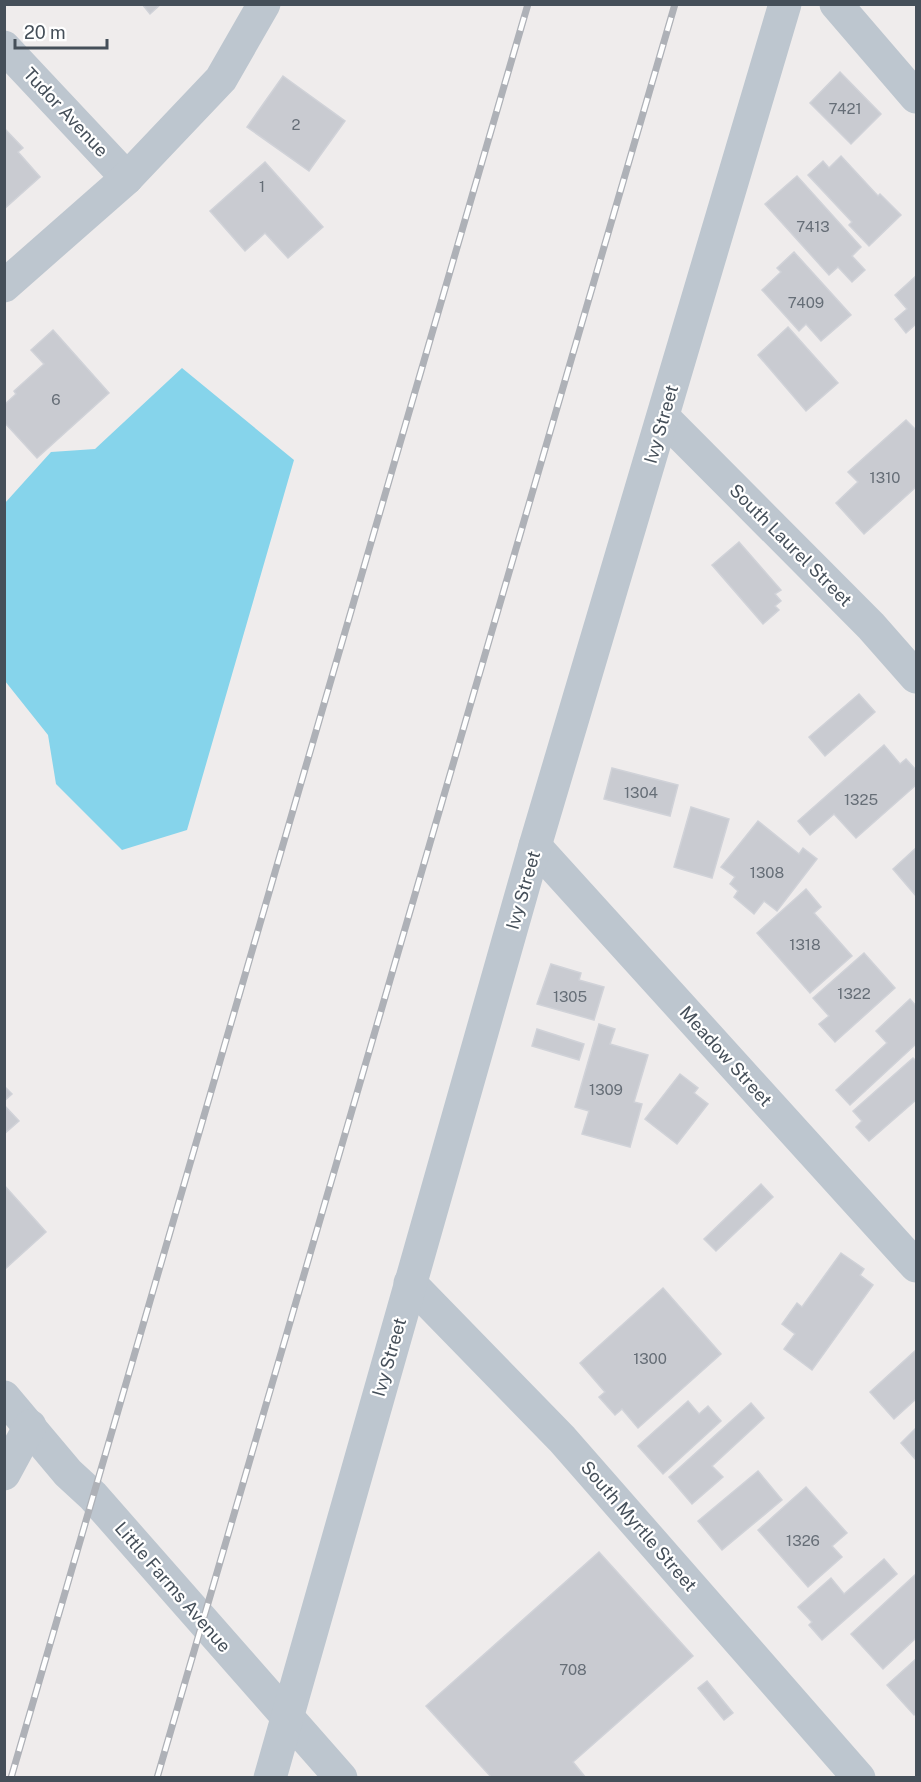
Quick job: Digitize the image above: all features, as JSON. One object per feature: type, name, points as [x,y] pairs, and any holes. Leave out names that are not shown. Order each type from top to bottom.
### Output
[{"type":"street","points":[[4,286],[128,178],[221,79],[264,4]]},
{"type":"street","name":"Ivy Street","points":[[270,1778],[289,1718],[535,846],[785,4]]},
{"type":"street","points":[[836,4],[916,97]]},
{"type":"street","name":"Tudor Avenue","points":[[4,47],[128,178]]},
{"type":"street","name":"South Laurel Street","points":[[663,417],[871,626],[916,677]]},
{"type":"street","name":"Meadow Street","points":[[535,846],[916,1266]]},
{"type":"street","name":"South Myrtle Street","points":[[410,1283],[562,1439],[859,1778]]},
{"type":"street","name":"Little Farms Avenue","points":[[4,1398],[68,1473],[93,1496],[342,1778]]},
{"type":"street","points":[[4,1474],[30,1426]]},
{"type":"water","points":[[182,368],[294,460],[187,830],[122,850],[56,784],[48,735],[5,681],[5,503],[51,452],[95,449]]},
{"type":"building","points":[[142,4],[161,4],[150,14]]},
{"type":"building","points":[[840,72],[881,114],[851,144],[810,103]]},
{"type":"building","points":[[283,76],[345,121],[309,171],[247,127]]},
{"type":"building","points":[[4,128],[23,148],[18,152],[40,177],[4,209]]},
{"type":"building","points":[[841,156],[878,196],[880,194],[901,215],[869,246],[849,225],[852,222],[808,175],[823,161],[829,168]]},
{"type":"building","points":[[265,162],[323,227],[288,258],[265,233],[245,251],[210,211]]},
{"type":"building","points":[[797,176],[861,247],[852,256],[865,270],[852,282],[838,267],[829,275],[765,204]]},
{"type":"building","points":[[794,252],[851,315],[821,341],[806,324],[799,331],[762,290],[781,272],[777,268]]},
{"type":"building","points":[[916,276],[916,324],[906,333],[895,319],[907,309],[895,295]]},
{"type":"building","points":[[788,327],[838,383],[806,411],[758,355]]},
{"type":"building","points":[[53,330],[109,393],[37,458],[4,422],[4,405],[16,394],[14,391],[44,364],[31,350]]},
{"type":"building","points":[[906,420],[916,430],[916,487],[864,534],[836,503],[858,482],[848,472]]},
{"type":"building","points":[[739,542],[781,590],[775,594],[781,601],[775,606],[779,610],[763,624],[712,565]]},
{"type":"building","points":[[859,694],[875,712],[825,756],[809,737]]},
{"type":"building","points":[[884,745],[900,764],[906,759],[916,770],[916,785],[856,838],[834,814],[810,835],[798,821]]},
{"type":"building","points":[[612,768],[678,785],[670,816],[604,799]]},
{"type":"building","points":[[691,807],[729,819],[712,878],[674,867]]},
{"type":"building","points":[[758,821],[799,854],[803,848],[817,859],[777,911],[764,901],[754,914],[734,897],[738,891],[730,884],[735,877],[721,867]]},
{"type":"building","points":[[916,848],[916,896],[893,869]]},
{"type":"building","points":[[806,889],[821,907],[814,913],[852,956],[810,993],[757,933]]},
{"type":"building","points":[[864,953],[895,988],[835,1042],[819,1024],[829,1016],[813,998]]},
{"type":"building","points":[[551,964],[581,973],[579,980],[604,987],[594,1020],[537,1004]]},
{"type":"building","points":[[910,999],[916,1006],[916,1044],[850,1105],[836,1090],[887,1043],[876,1031]]},
{"type":"building","points":[[599,1024],[615,1029],[610,1044],[648,1055],[634,1102],[642,1104],[630,1147],[582,1134],[589,1111],[575,1107]]},
{"type":"building","points":[[537,1029],[584,1044],[579,1060],[532,1046]]},
{"type":"building","points":[[913,1058],[916,1061],[916,1100],[869,1141],[856,1127],[862,1121],[853,1111]]},
{"type":"building","points":[[680,1074],[698,1088],[694,1093],[708,1104],[677,1144],[645,1119]]},
{"type":"building","points":[[4,1086],[12,1094],[4,1101]]},
{"type":"building","points":[[4,1105],[19,1121],[4,1134]]},
{"type":"building","points":[[761,1184],[773,1197],[716,1251],[704,1239]]},
{"type":"building","points":[[4,1185],[46,1232],[5,1269],[4,1269]]},
{"type":"building","points":[[841,1253],[864,1269],[860,1275],[873,1285],[812,1370],[784,1349],[795,1334],[782,1324],[797,1303],[802,1307]]},
{"type":"building","points":[[663,1288],[721,1354],[638,1428],[622,1409],[615,1415],[599,1397],[605,1392],[580,1363]]},
{"type":"building","points":[[916,1350],[916,1399],[894,1419],[870,1392]]},
{"type":"building","points":[[688,1401],[699,1414],[708,1406],[721,1421],[663,1474],[638,1446]]},
{"type":"building","points":[[751,1403],[764,1418],[712,1466],[723,1477],[692,1504],[669,1477]]},
{"type":"building","points":[[916,1428],[916,1460],[901,1443]]},
{"type":"building","points":[[758,1471],[782,1500],[722,1550],[698,1521]]},
{"type":"building","points":[[806,1487],[847,1533],[832,1546],[842,1557],[808,1587],[758,1530]]},
{"type":"building","points":[[599,1552],[693,1656],[573,1762],[586,1778],[492,1778],[426,1706]]},
{"type":"building","points":[[884,1559],[897,1574],[822,1640],[809,1625],[812,1622],[798,1607],[831,1578],[844,1594]]},
{"type":"building","points":[[916,1574],[916,1638],[883,1669],[851,1634]]},
{"type":"building","points":[[916,1659],[916,1713],[914,1715],[887,1685]]},
{"type":"building","points":[[707,1681],[733,1713],[724,1720],[698,1688]]},
{"type":"railway","points":[[11,1778],[528,4]]},
{"type":"railway","points":[[157,1778],[675,4]]}]
